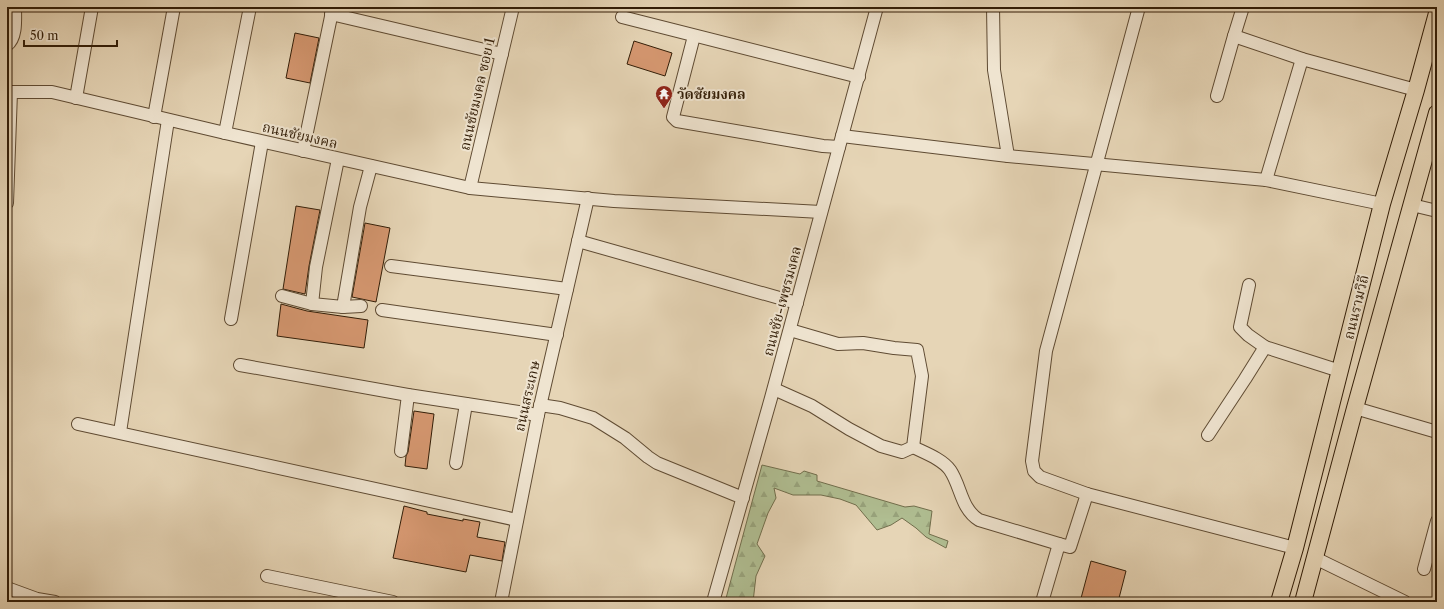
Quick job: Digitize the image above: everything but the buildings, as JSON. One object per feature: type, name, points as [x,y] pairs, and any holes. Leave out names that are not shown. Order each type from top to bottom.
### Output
[{"type":"main road","name":"ถนนรามวิถี","points":[[1280,602],[1382,204],[1437,13]]},
{"type":"main road","name":"ถนนรามวิถี","points":[[1303,602],[1437,113]]},
{"type":"street","points":[[7,45],[11,42],[14,32],[15,7]]},
{"type":"street","points":[[76,98],[92,7]]},
{"type":"street","points":[[154,117],[174,7]]},
{"type":"street","points":[[225,133],[250,7]]},
{"type":"street","name":"ถนนชัยมงคล ซอย 1","points":[[470,188],[513,7]]},
{"type":"street","name":"ถนนชัย-เพชรมงคล","points":[[713,602],[774,389],[820,212],[877,7]]},
{"type":"street","points":[[993,7],[994,70],[1008,156]]},
{"type":"street","points":[[1139,7],[1046,351],[1032,461],[1034,471],[1040,477],[1087,494],[1295,548]]},
{"type":"street","points":[[1217,96],[1244,7]]},
{"type":"street","points":[[302,151],[332,11],[502,54]]},
{"type":"street","points":[[622,17],[859,76]]},
{"type":"street","points":[[694,36],[673,117],[677,121],[815,145],[840,142],[1266,180],[1382,204]]},
{"type":"street","points":[[1234,36],[1302,59],[1416,90]]},
{"type":"street","points":[[1266,180],[1302,59]]},
{"type":"street","points":[[7,203],[9,92]]},
{"type":"street","name":"ถนนชัยมงคล","points":[[9,92],[52,92],[262,142],[470,188],[588,198],[820,212]]},
{"type":"street","points":[[120,432],[168,120]]},
{"type":"street","points":[[231,319],[262,142]]},
{"type":"street","points":[[312,304],[316,267],[338,159]]},
{"type":"street","points":[[343,307],[360,207],[371,166]]},
{"type":"street","name":"ถนนสระเกษ","points":[[501,602],[539,410],[588,198]]},
{"type":"street","points":[[1412,205],[1437,211]]},
{"type":"street","points":[[578,241],[797,303]]},
{"type":"street","points":[[391,266],[567,289]]},
{"type":"street","points":[[1249,285],[1240,327],[1248,335],[1264,347],[1340,371]]},
{"type":"street","points":[[282,296],[312,304],[343,307],[361,306]]},
{"type":"street","points":[[382,310],[557,335]]},
{"type":"street","points":[[790,330],[838,344],[863,343],[917,350],[922,376],[913,447]]},
{"type":"street","points":[[1208,435],[1245,380],[1264,347]]},
{"type":"street","points":[[240,365],[466,404],[539,410],[566,410],[593,418],[625,438],[657,463],[742,498]]},
{"type":"street","points":[[774,389],[812,406],[849,429],[881,446],[902,452],[913,447]]},
{"type":"street","points":[[401,451],[408,395]]},
{"type":"street","points":[[456,463],[466,404]]},
{"type":"street","points":[[1355,408],[1437,432]]},
{"type":"street","points":[[78,424],[517,520]]},
{"type":"street","points":[[913,447],[939,460],[949,469],[968,510],[979,520],[1070,547],[1087,494]]},
{"type":"street","points":[[1424,569],[1437,521]]},
{"type":"street","points":[[1042,602],[1059,544]]},
{"type":"street","points":[[1315,558],[1405,602]]},
{"type":"street","points":[[267,576],[392,602]]},
{"type":"street","points":[[7,588],[37,599],[48,601]]},
{"type":"green space","points":[[762,465],[800,474],[804,471],[817,475],[817,481],[905,507],[914,506],[932,511],[929,534],[948,541],[946,548],[926,537],[902,518],[891,525],[877,530],[856,505],[840,499],[821,495],[793,495],[774,488],[776,498],[768,513],[757,544],[765,556],[756,576],[753,602],[725,602]]},
{"type":"place","name":"วัดชัยมงคล","points":[[664,109]]}]
